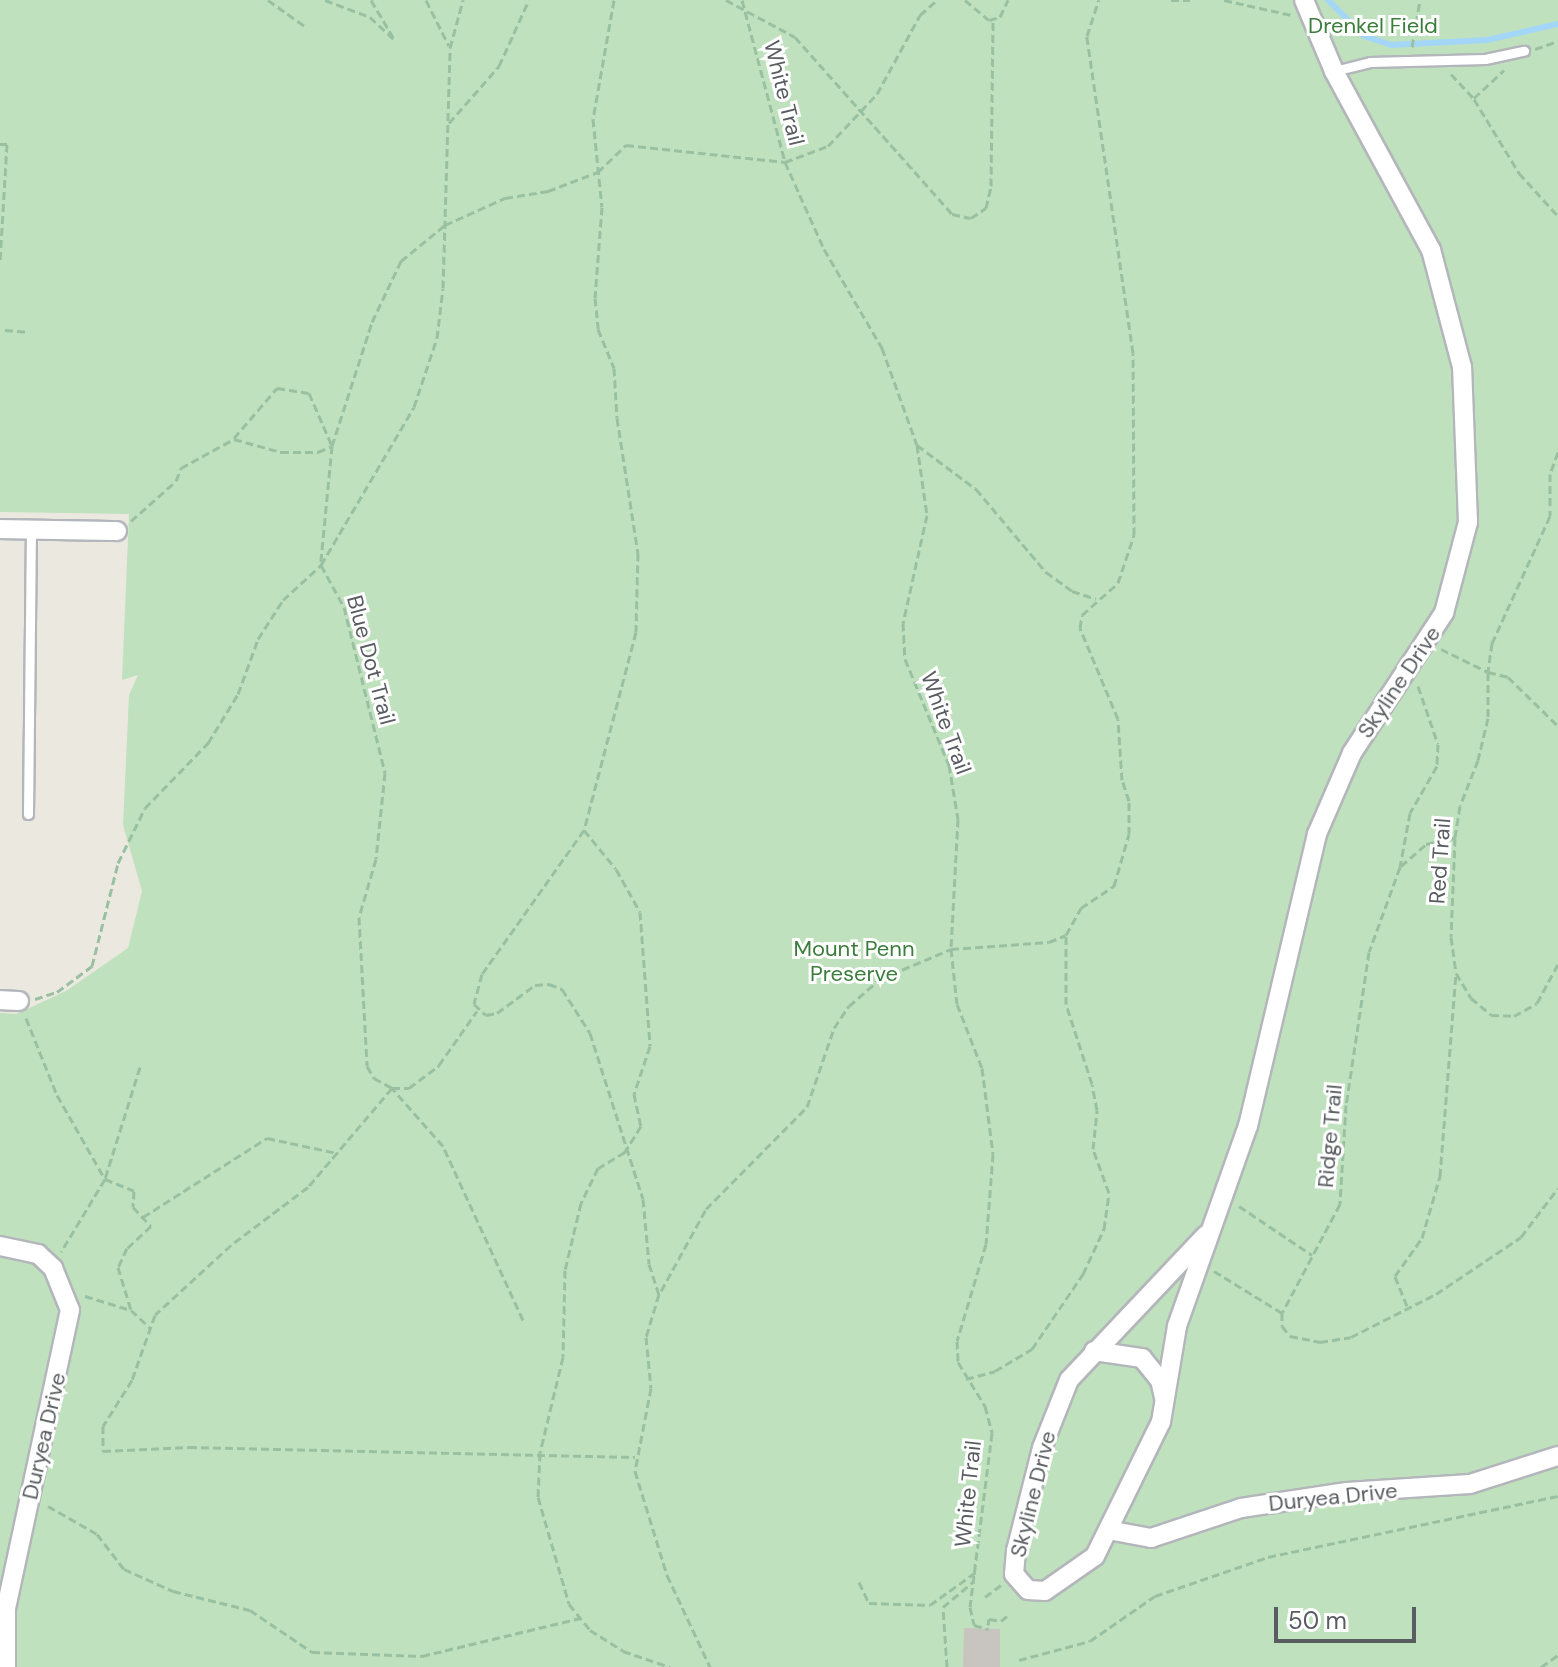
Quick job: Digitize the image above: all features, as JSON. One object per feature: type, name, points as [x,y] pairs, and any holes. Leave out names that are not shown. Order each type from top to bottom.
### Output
[{"type":"street","name":"Skyline Drive","points":[[1206,1235],[1069,1380],[1042,1448],[1016,1551],[1014,1574],[1020,1586],[1045,1591],[1082,1569],[1108,1530],[1165,1404],[1177,1326],[1206,1235],[1248,1126],[1303,886],[1331,797],[1371,722],[1430,641],[1453,588],[1468,522],[1462,367],[1431,250],[1334,71],[1304,0]]},
{"type":"street","points":[[0,529],[117,531]]},
{"type":"street","points":[[0,1246],[38,1254],[53,1268]]},
{"type":"street","name":"Duryea Drive","points":[[6,1667],[6,1608],[67,1330],[65,1289],[53,1268]]},
{"type":"street","points":[[1094,1351],[1142,1358],[1160,1380],[1165,1404]]},
{"type":"street","name":"Duryea Drive","points":[[1108,1530],[1151,1538],[1241,1508],[1347,1492],[1470,1484],[1558,1456]]},
{"type":"lane","points":[[1334,71],[1370,62],[1431,61],[1524,51]]},
{"type":"lane","points":[[28,814],[31,530]]},
{"type":"path","points":[[268,0],[306,27]]},
{"type":"path","points":[[325,0],[370,17],[395,40],[371,0]]},
{"type":"path","points":[[426,0],[450,48]]},
{"type":"path","points":[[131,1310],[118,1267],[127,1248],[151,1226],[133,1207],[134,1191],[105,1179],[57,1095],[9,1000],[57,992],[92,966],[118,863],[145,808],[208,743],[238,694],[258,639],[283,600],[321,565],[414,407],[437,338],[445,225],[450,48],[463,0]]},
{"type":"path","points":[[448,125],[499,66],[529,0]]},
{"type":"path","points":[[614,0],[594,92],[602,207],[598,329],[614,368],[617,418],[638,553],[638,606],[636,632],[584,830],[482,974],[477,1011],[426,1079],[409,1088],[392,1088],[308,1187],[231,1245],[155,1315],[132,1380],[103,1426],[103,1451],[189,1447],[635,1457]]},
{"type":"path","points":[[726,0],[795,37],[859,113],[952,214],[971,218],[986,208],[994,138],[993,19]]},
{"type":"path","name":"White Trail","points":[[742,0],[785,162],[824,249],[882,348],[917,445],[927,515],[903,623],[905,659],[949,765],[958,819],[951,949],[957,1004],[982,1068],[993,1154],[986,1244],[957,1341],[966,1379],[985,1406],[992,1433],[974,1581],[974,1625],[988,1627],[989,1619],[1001,1621],[1007,1616]]},
{"type":"path","points":[[321,565],[332,446],[372,322],[401,261],[445,225],[505,198],[548,191],[598,172],[626,145],[785,162],[828,146],[890,73],[920,15],[937,0]]},
{"type":"path","points":[[965,0],[978,16],[993,19],[1000,17],[1008,0]]},
{"type":"path","points":[[966,1379],[995,1371],[1032,1349],[1083,1274],[1104,1229],[1109,1193],[1093,1149],[1097,1110],[1092,1084],[1066,1004],[1066,935],[1081,908],[1114,886],[1129,834],[1118,719],[1080,628],[1082,615],[1096,599],[1118,583],[1134,535],[1133,353],[1087,36],[1099,0]]},
{"type":"path","points":[[1171,0],[1190,0]]},
{"type":"path","points":[[1224,0],[1291,15]]},
{"type":"path","points":[[1288,0],[1297,28]]},
{"type":"path","points":[[1412,42],[1420,0]]},
{"type":"path","points":[[1431,61],[1474,99],[1519,173],[1558,216]]},
{"type":"path","points":[[0,144],[7,144],[0,263]]},
{"type":"path","points":[[5,330],[29,332]]},
{"type":"path","points":[[117,531],[159,499],[181,468],[234,439],[277,388],[309,393],[332,446]]},
{"type":"path","points":[[234,439],[281,452],[318,452],[332,446]]},
{"type":"path","points":[[917,445],[976,489],[1046,572],[1072,591],[1096,599]]},
{"type":"path","name":"Red Trail","points":[[1558,452],[1550,474],[1550,516],[1492,643],[1488,672],[1488,718],[1478,760],[1460,806],[1455,838],[1451,937],[1456,973],[1471,998],[1491,1015],[1514,1016],[1537,1003],[1558,964]]},
{"type":"path","name":"Blue Dot Trail","points":[[321,565],[344,607],[385,773],[376,859],[359,917],[357,948],[364,984],[364,1056],[374,1078],[392,1088],[443,1146],[523,1320]]},
{"type":"path","points":[[1430,641],[1488,672],[1508,677],[1558,726]]},
{"type":"path","name":"Ridge Trail","points":[[1282,1313],[1340,1204],[1346,1105],[1369,952],[1400,867],[1410,813],[1437,766],[1438,744],[1413,667]]},
{"type":"path","points":[[584,830],[616,869],[640,912],[650,1046],[634,1094],[641,1126],[625,1152],[598,1168],[581,1203],[565,1270],[563,1357],[540,1453],[538,1497],[547,1539],[563,1572],[569,1604],[580,1618],[623,1651],[670,1667]]},
{"type":"path","points":[[1400,867],[1426,844],[1455,838]]},
{"type":"path","points":[[659,1294],[706,1209],[807,1107],[834,1028],[849,1006],[880,979],[951,949],[1049,942],[1066,935]]},
{"type":"path","points":[[1408,1307],[1395,1276],[1422,1238],[1440,1176],[1456,973]]},
{"type":"path","points":[[477,1011],[497,1013],[535,985],[562,989],[590,1033],[625,1152],[643,1199],[649,1264],[659,1294],[658,1311],[648,1322],[646,1357],[651,1388],[635,1457],[644,1507],[667,1575],[710,1667]]},
{"type":"path","points":[[53,1268],[105,1179],[140,1067]]},
{"type":"path","points":[[143,1217],[267,1138],[337,1153]]},
{"type":"path","points":[[1197,1261],[1282,1313],[1282,1326],[1290,1336],[1320,1342],[1351,1337],[1408,1307],[1521,1237],[1558,1188]]},
{"type":"path","points":[[1223,1195],[1312,1255]]},
{"type":"path","points":[[65,1289],[131,1310],[150,1329]]},
{"type":"path","points":[[31,1496],[97,1534],[124,1569],[173,1591],[250,1610],[312,1652],[422,1656],[580,1618]]},
{"type":"path","points":[[1019,1660],[1090,1641],[1155,1596],[1268,1557],[1558,1496]]},
{"type":"path","points":[[859,1582],[869,1603],[930,1605],[976,1572]]},
{"type":"path","points":[[947,1667],[943,1607],[974,1581]]},
{"type":"path","points":[[1541,1667],[1558,1655]]},
{"type":"green space","name":"Mount Penn Preserve","points":[[0,0],[1558,0],[1558,1667],[0,1667],[0,1013],[16,1014],[66,991],[128,948],[142,891],[123,825],[129,695],[138,675],[122,680],[129,514],[0,512]]},
{"type":"building","points":[[964,1628],[1000,1629],[1000,1667],[963,1667]]},
{"type":"waterway","points":[[1328,0],[1364,36],[1391,45],[1487,40],[1558,24]]},
{"type":"park label","name":"Drenkel Field","points":[[1373,26]]}]
